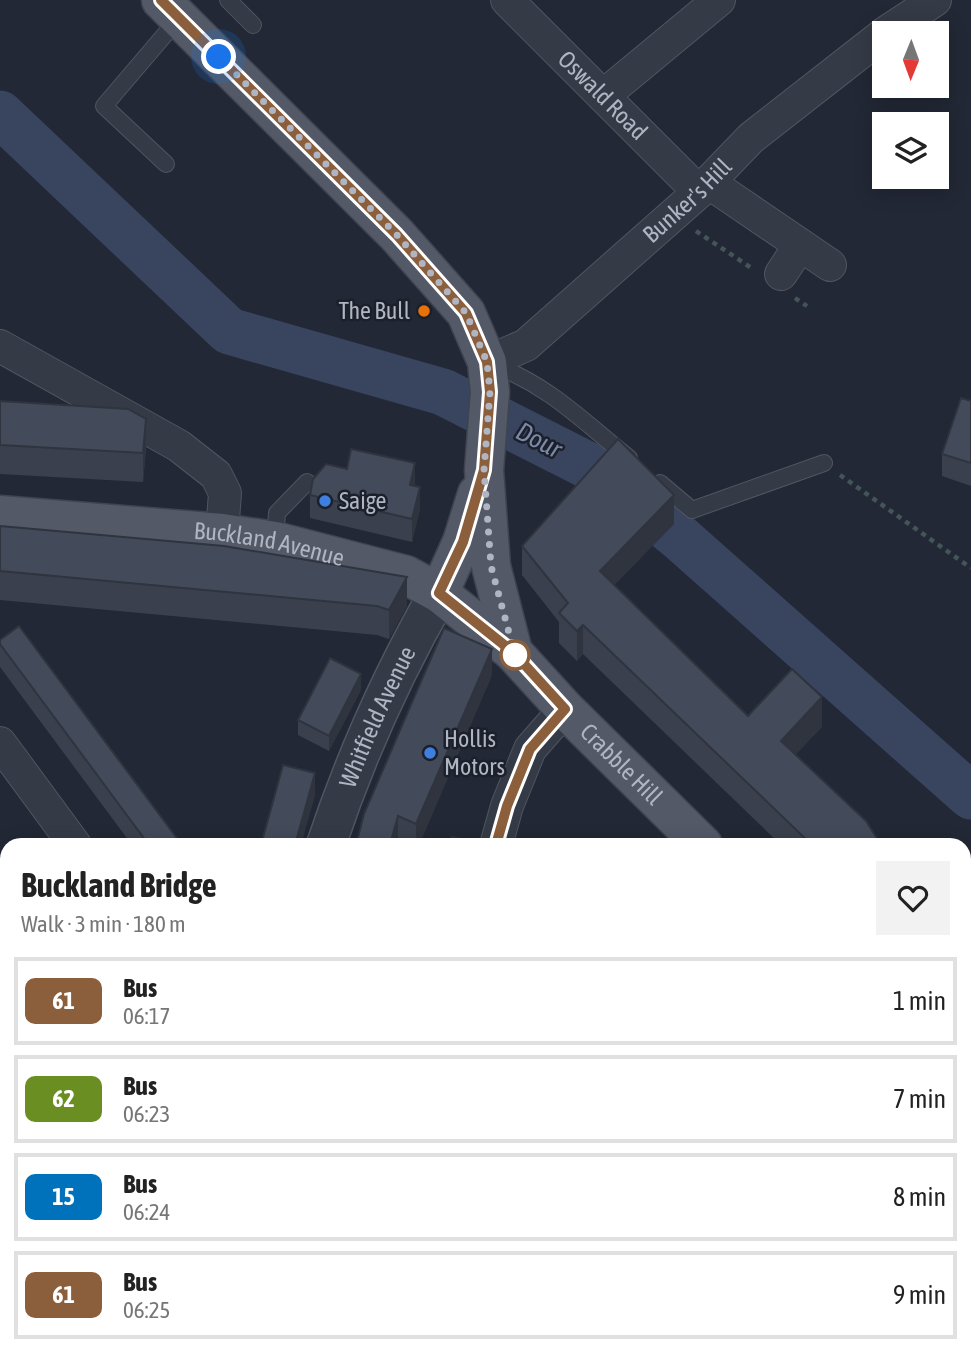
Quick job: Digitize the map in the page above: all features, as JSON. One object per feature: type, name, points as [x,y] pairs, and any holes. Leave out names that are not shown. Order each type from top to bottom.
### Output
[{"type":"main road","points":[[170,9],[397,235],[466,313],[489,377],[484,470],[491,566],[513,652]]},
{"type":"main road","points":[[439,593],[463,542],[484,470]]},
{"type":"main road","name":"Buckland Avenue","points":[[0,515],[222,533],[275,541],[406,575],[439,593],[513,652]]},
{"type":"main road","name":"Crabble Hill","points":[[513,652],[565,709],[696,838]]},
{"type":"street","name":"Oswald Road","points":[[506,0],[603,96],[703,187],[830,265]]},
{"type":"street","points":[[603,96],[719,0]]},
{"type":"street","name":"Bunker's Hill","points":[[489,377],[703,187],[751,138],[872,45]]},
{"type":"street","points":[[776,280],[800,245]]},
{"type":"street","points":[[0,346],[179,446],[216,475],[225,493],[222,533]]},
{"type":"street","name":"Whitfield Avenue","points":[[329,838],[363,744],[439,593]]},
{"type":"street","points":[[498,838],[507,806],[530,749],[565,709]]},
{"type":"street","points":[[0,743],[70,838]]},
{"type":"lane","points":[[228,0],[253,25]]},
{"type":"lane","points":[[166,164],[104,107],[170,9]]},
{"type":"lane","points":[[489,377],[528,378],[560,399],[692,510],[824,463]]},
{"type":"lane","points":[[275,541],[276,513],[307,482]]},
{"type":"path","points":[[672,215],[776,280],[807,306]]},
{"type":"path","points":[[824,463],[971,568]]},
{"type":"building","points":[[961,398],[971,401],[971,463],[942,454]]},
{"type":"building","points":[[0,401],[128,409],[146,419],[143,453],[0,445]]},
{"type":"building","points":[[618,439],[674,495],[600,571],[748,716],[792,669],[822,697],[781,741],[866,821],[877,838],[805,838],[583,625],[577,631],[559,613],[568,603],[522,546]]},
{"type":"building","points":[[351,449],[415,463],[410,485],[420,487],[412,519],[310,495],[313,479],[326,464],[347,469]]},
{"type":"building","points":[[0,526],[224,546],[407,577],[389,610],[377,606],[0,571]]},
{"type":"building","points":[[19,626],[177,838],[144,838],[0,644],[0,640]]},
{"type":"building","name":"Hollis Motors","points":[[444,628],[492,649],[416,824],[398,816],[392,838],[358,838],[364,814]]},
{"type":"building","points":[[330,658],[361,674],[329,736],[298,720]]},
{"type":"building","points":[[283,765],[315,773],[297,838],[263,838]]},
{"type":"waterway","name":"Dour","points":[[0,114],[229,331],[443,392],[595,469],[679,537],[971,796]]},
{"type":"bus line","name":"61","points":[[161,0],[397,235],[466,313],[487,362],[490,392],[484,470],[463,542],[439,593],[513,652],[565,709],[530,749],[507,806],[498,838]]},
{"type":"place","name":"The Bull","points":[[424,311]]},
{"type":"place","name":"Saige","points":[[325,501]]},
{"type":"place","name":"Hollis Motors","points":[[430,753]]},
{"type":"route","points":[[219,57],[397,235],[466,313],[487,362],[490,392],[484,470],[491,566],[515,655]]}]
